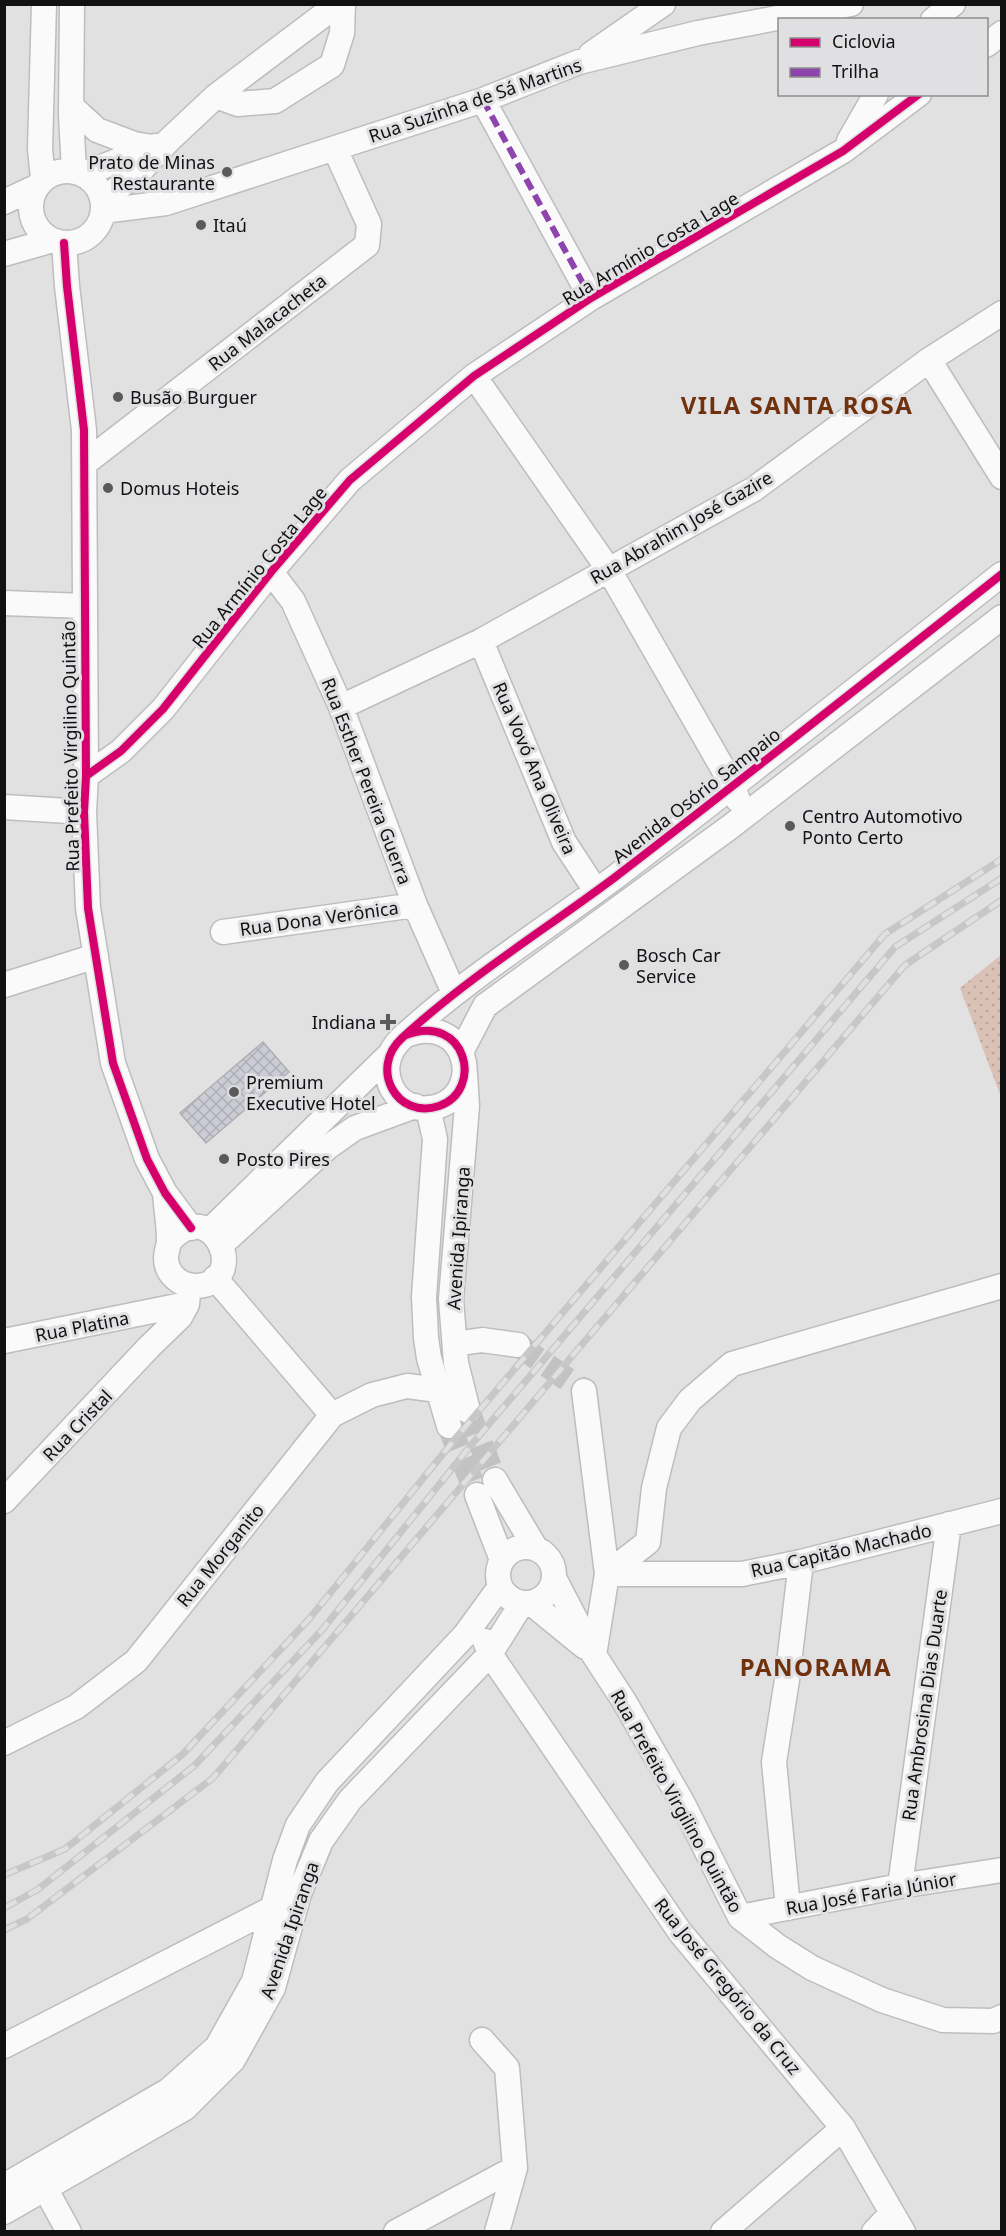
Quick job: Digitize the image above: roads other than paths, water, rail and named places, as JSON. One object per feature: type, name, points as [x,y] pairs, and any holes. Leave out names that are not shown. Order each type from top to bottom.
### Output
[{"type":"street","points":[[72,4],[71,106],[79,173]]},
{"type":"street","points":[[103,206],[154,152],[216,96],[338,4]]},
{"type":"street","points":[[216,96],[238,104],[275,101],[332,65],[342,33],[343,4]]},
{"type":"street","points":[[579,62],[663,4]]},
{"type":"street","name":"Rua Suzinha de Sá Martins","points":[[103,206],[165,203],[483,99],[579,62],[698,33],[851,4]]},
{"type":"street","points":[[926,4],[933,18]]},
{"type":"street","points":[[934,18],[953,4]]},
{"type":"street","points":[[39,10],[40,182],[31,199],[30,212],[34,224],[42,234],[58,242]]},
{"type":"street","points":[[988,44],[1002,33]]},
{"type":"street","name":"Rua Armínio Costa Lage","points":[[843,151],[875,96]]},
{"type":"street","name":"Rua Armínio Costa Lage","points":[[87,776],[121,751],[163,709],[271,572],[350,480],[474,376],[591,298],[843,151],[917,96]]},
{"type":"street","points":[[483,99],[591,298]]},
{"type":"street","points":[[71,106],[97,130],[154,152]]},
{"type":"street","name":"Rua Malacacheta","points":[[85,463],[367,245],[369,224],[334,149]]},
{"type":"street","points":[[79,173],[154,152]]},
{"type":"street","points":[[154,152],[142,178],[146,189],[165,203]]},
{"type":"street","points":[[4,202],[63,170],[79,173],[93,181],[103,206],[100,222],[85,238],[75,242],[58,242],[4,254]]},
{"type":"street","name":"Rua Prefeito Virgilino Quintão","points":[[58,242],[66,286],[84,430],[87,776],[84,812],[88,908],[113,1063],[147,1159],[165,1193],[207,1234]]},
{"type":"street","name":"Rua Abrahim José Gazire","points":[[340,707],[481,641],[754,489],[929,360],[1002,313]]},
{"type":"street","points":[[929,360],[1002,477]]},
{"type":"street","points":[[474,376],[609,570],[733,786],[739,805],[730,827]]},
{"type":"street","name":"Rua Esther Pereira Guerra","points":[[271,572],[292,601],[340,707],[415,905],[454,993]]},
{"type":"street","name":"Avenida Osório Sampaio","points":[[405,1035],[454,993],[596,891],[733,786],[1002,574]]},
{"type":"street","points":[[4,603],[84,606]]},
{"type":"street","points":[[159,1311],[168,1267],[166,1251],[169,1242],[183,1230],[207,1234],[355,1128],[421,1107],[440,1106],[451,1099],[459,1089],[463,1058],[485,1006],[730,827],[1002,617]]},
{"type":"street","name":"Rua Vovó Ana Oliveira","points":[[481,641],[564,842],[596,891]]},
{"type":"street","points":[[4,807],[84,812]]},
{"type":"street","name":"Rua Dona Verônica","points":[[223,932],[415,905]]},
{"type":"street","points":[[4,985],[96,956]]},
{"type":"street","points":[[207,1234],[389,1054],[405,1035],[418,1030],[431,1030],[443,1034],[454,1041],[463,1058]]},
{"type":"street","points":[[389,1054],[386,1067],[388,1080],[394,1092],[403,1101],[421,1107]]},
{"type":"street","name":"Avenida Ipiranga","points":[[421,1107],[435,1139],[424,1297],[425,1328],[429,1359],[438,1390],[458,1419],[451,1299],[467,1106],[463,1058]]},
{"type":"street","name":"Rua Prefeito Virgilino Quintão","points":[[165,1193],[169,1242]]},
{"type":"street","points":[[168,1267],[188,1295],[215,1278],[224,1262],[207,1234]]},
{"type":"street","points":[[215,1278],[332,1414]]},
{"type":"street","points":[[607,1574],[648,1542],[654,1488],[669,1428],[690,1400],[732,1365],[1002,1286]]},
{"type":"street","name":"Rua Platina","points":[[4,1341],[159,1311],[188,1295]]},
{"type":"street","name":"Rua Cristal","points":[[4,1501],[180,1317],[188,1295]]},
{"type":"street","name":"Rua Cristal","points":[[149,1347],[159,1311]]},
{"type":"street","points":[[455,1344],[482,1340],[518,1345]]},
{"type":"street","name":"Rua Morganito","points":[[4,1743],[76,1707],[136,1661],[332,1414],[372,1395],[407,1386],[438,1390]]},
{"type":"street","points":[[584,1391],[607,1574],[594,1655]]},
{"type":"street","points":[[486,1487],[536,1549],[550,1560],[554,1578],[547,1594],[527,1603],[513,1600],[500,1587],[497,1578],[502,1560],[486,1487]]},
{"type":"street","name":"Rua Capitão Machado","points":[[607,1574],[741,1574],[801,1562],[1002,1511]]},
{"type":"street","name":"Rua Ambrosina Dias Duarte","points":[[900,1886],[949,1524]]},
{"type":"street","points":[[502,1560],[517,1549],[536,1549]]},
{"type":"street","points":[[788,1908],[774,1762],[788,1680],[801,1562]]},
{"type":"street","name":"Rua Prefeito Virgilino Quintão","points":[[554,1578],[594,1655],[624,1701],[682,1803],[740,1917],[777,1946],[812,1968],[882,2000],[943,2020],[993,2020],[1002,2017]]},
{"type":"street","name":"Avenida Ipiranga","points":[[4,2212],[41,2180],[169,2090],[217,2047],[254,1981],[285,1860],[298,1825],[327,1782],[465,1635],[500,1587]]},
{"type":"street","name":"Rua Prefeito Virgilino Quintão","points":[[527,1603],[594,1655]]},
{"type":"street","name":"Avenida Ipiranga","points":[[4,2187],[41,2180],[185,2108],[234,2060],[273,1988],[299,1894],[321,1841],[350,1800],[490,1654],[527,1603]]},
{"type":"street","name":"Rua José Gregório da Cruz","points":[[482,1612],[482,1632],[490,1654],[680,1932],[843,2128],[898,2222]]},
{"type":"street","name":"Rua José Faria Júnior","points":[[740,1917],[900,1886],[1002,1870]]},
{"type":"street","points":[[4,2046],[271,1910]]},
{"type":"street","points":[[482,2040],[507,2068],[515,2168],[497,2232]]},
{"type":"street","points":[[723,2232],[843,2128]]},
{"type":"street","points":[[396,2232],[515,2168]]},
{"type":"street","points":[[41,2180],[69,2232]]},
{"type":"street","points":[[874,2232],[898,2222]]},
{"type":"tunnel","points":[[518,1345],[584,1391]]},
{"type":"tunnel","points":[[468,1411],[495,1480]]},
{"type":"tunnel","points":[[449,1426],[477,1495]]},
{"type":"railway","points":[[4,1875],[65,1849],[183,1754],[310,1618],[455,1439],[885,934],[1002,859]]},
{"type":"railway","points":[[4,1908],[37,1890],[194,1766],[322,1630],[467,1450],[895,947],[1002,878]]},
{"type":"railway","points":[[4,1930],[27,1919],[213,1778],[905,965],[1002,900]]},
{"type":"place","name":"Prato de Minas Restaurante","points":[[227,172]]},
{"type":"place","name":"Itaú","points":[[201,225]]},
{"type":"place","name":"Busão Burguer","points":[[118,397]]},
{"type":"place","name":"Domus Hoteis","points":[[108,488]]},
{"type":"place","name":"Centro Automotivo Ponto Certo","points":[[790,826]]},
{"type":"place","name":"Bosch Car Service","points":[[624,965]]},
{"type":"place","name":"Indiana","points":[[388,1022]]},
{"type":"place","name":"Premium Executive Hotel","points":[[234,1092]]},
{"type":"place","name":"Posto Pires","points":[[224,1159]]},
{"type":"district","name":"VILA SANTA ROSA","points":[[797,404]]},
{"type":"district","name":"PANORAMA","points":[[816,1666]]}]
